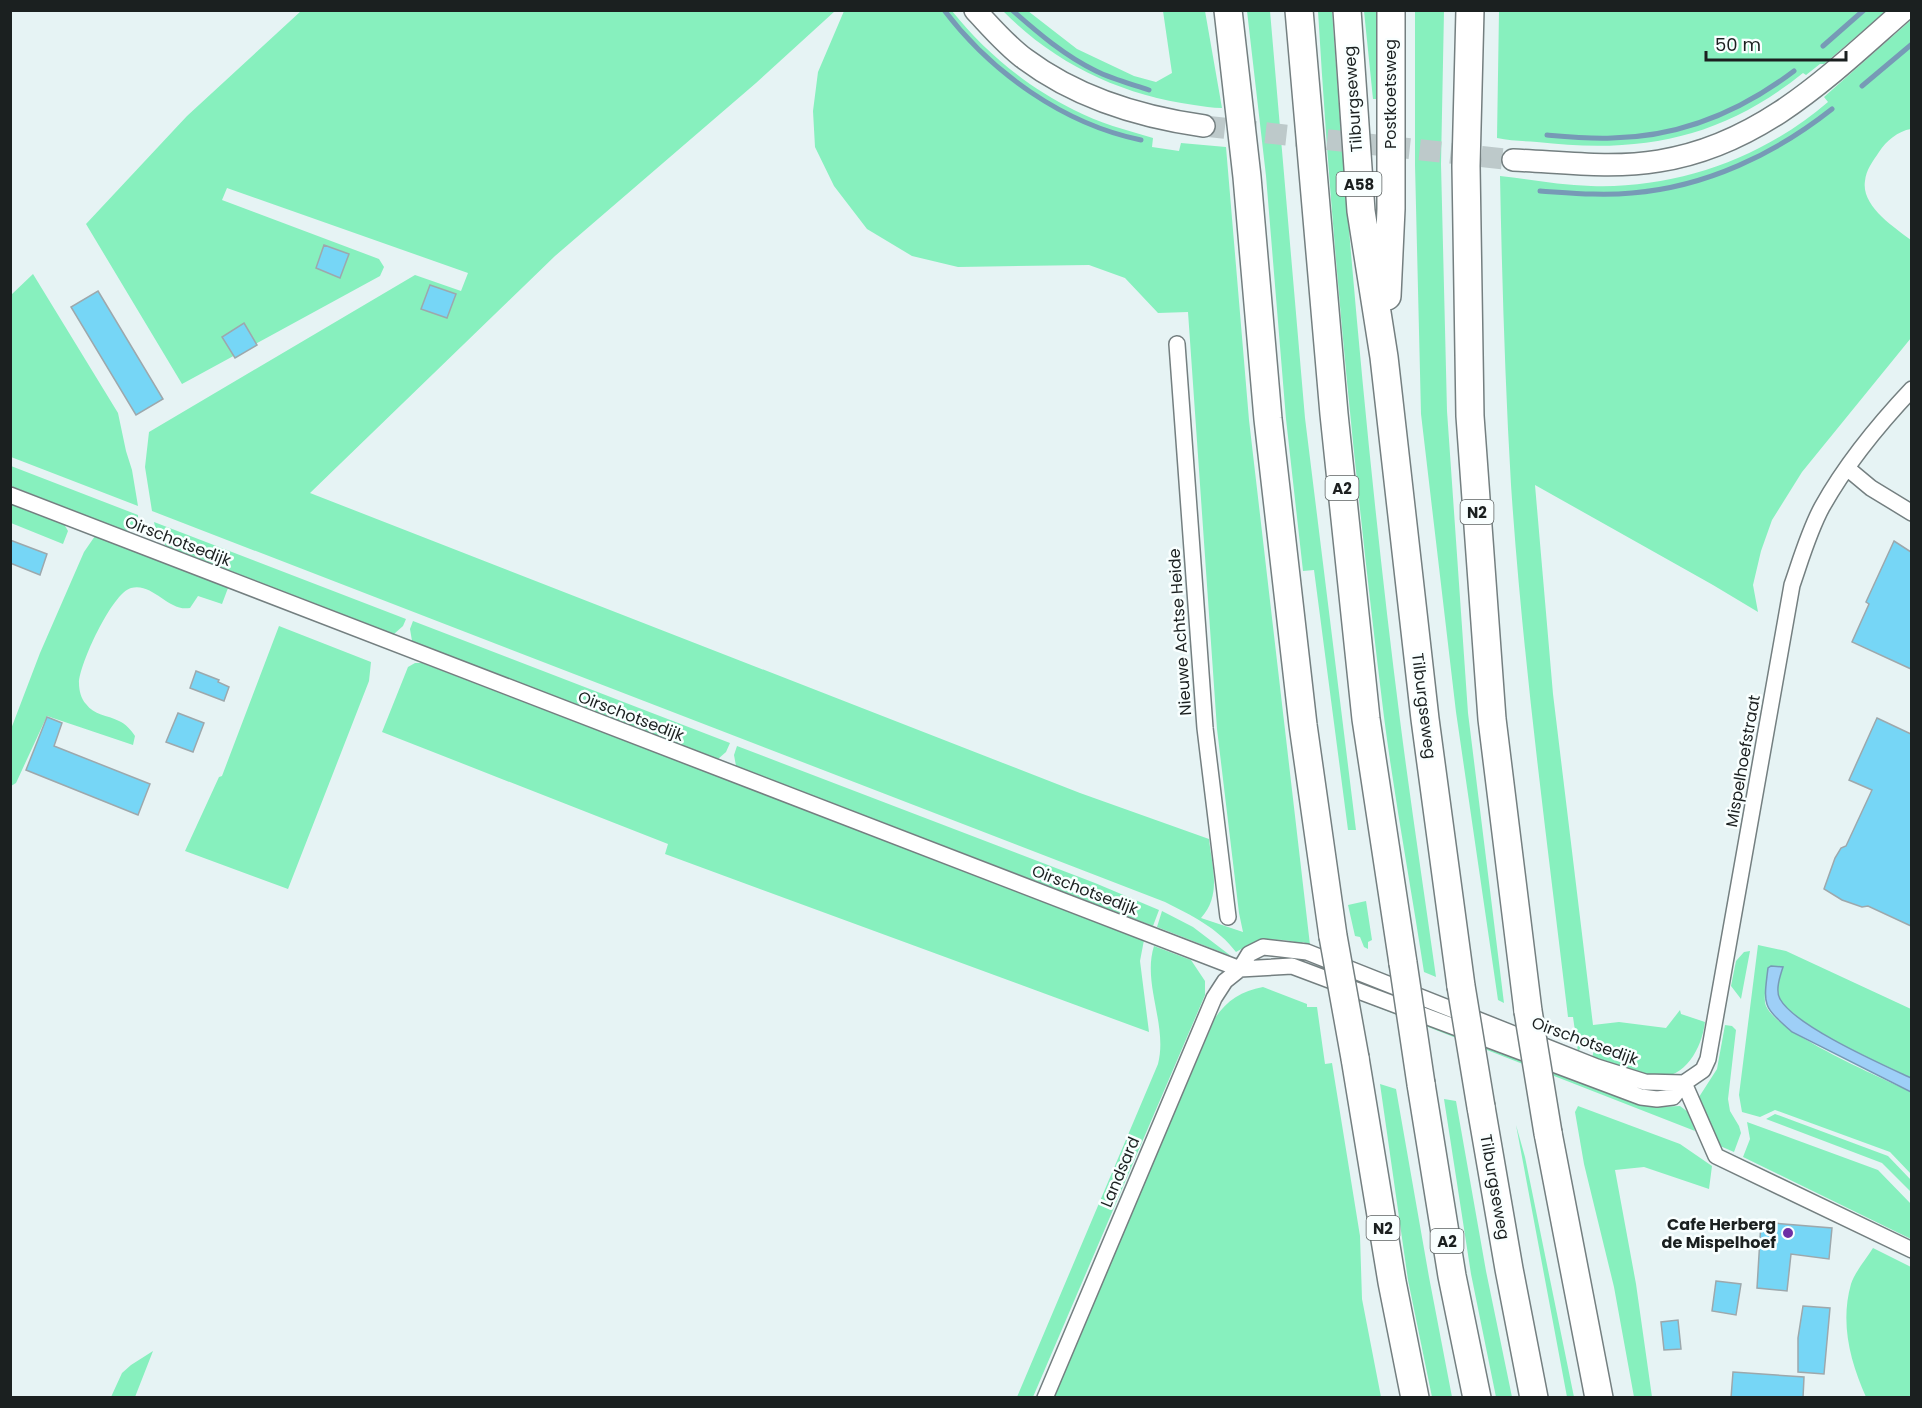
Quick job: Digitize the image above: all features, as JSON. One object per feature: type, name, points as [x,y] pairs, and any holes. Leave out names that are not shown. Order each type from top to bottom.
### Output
[{"type":"highway","name":"N2","points":[[1228,10],[1247,177],[1268,419],[1303,725],[1333,936],[1392,1282],[1415,1398]]},
{"type":"highway","name":"A2","points":[[1299,10],[1334,414],[1366,719],[1452,1276],[1477,1398]]},
{"type":"highway","name":"Tilburgseweg","points":[[1347,10],[1361,211],[1384,357],[1425,719],[1461,986],[1509,1269],[1534,1398]]},
{"type":"highway","name":"Postkoetsweg","points":[[1384,357],[1391,209],[1391,10]]},
{"type":"highway","name":"N2","points":[[1470,10],[1467,166],[1470,416],[1492,719],[1528,1011],[1548,1133],[1599,1398]]},
{"type":"street","points":[[975,10],[1024,59],[1061,82],[1097,100],[1146,116],[1204,126]]},
{"type":"street","points":[[1513,160],[1609,165],[1658,161],[1699,153],[1751,131],[1789,107],[1834,72],[1905,10]]},
{"type":"street","name":"Nieuwe Achtse Heide","points":[[1177,344],[1205,728],[1228,917]]},
{"type":"street","name":"Mispelhoefstraat","points":[[1684,1083],[1703,1070],[1708,1059],[1792,585],[1806,544],[1822,508],[1847,468],[1881,423],[1911,389]]},
{"type":"street","points":[[1847,468],[1871,489],[1911,513]]},
{"type":"street","name":"Oirschotsedijk","points":[[10,495],[1240,969],[1249,954],[1263,947],[1307,952],[1597,1067],[1645,1082],[1684,1083]]},
{"type":"street","name":"Landsard","points":[[1044,1398],[1214,998],[1225,981],[1240,969]]},
{"type":"street","points":[[1684,1083],[1716,1156],[1911,1250]]},
{"type":"green space","points":[[1499,10],[1886,11],[1824,64],[1820,64],[1806,75],[1803,73],[1741,113],[1710,127],[1678,137],[1610,146],[1497,138]]},
{"type":"green space","points":[[301,11],[835,11],[756,83],[555,256],[310,493],[1080,793],[1209,839],[1214,890],[1212,900],[1201,918],[1243,932],[1217,729],[1188,312],[1158,313],[1125,278],[1089,265],[958,267],[912,256],[867,229],[834,186],[815,147],[813,111],[818,72],[844,11],[952,11],[978,41],[1023,79],[1083,115],[1153,138],[1152,147],[1179,151],[1181,143],[1226,147],[1249,420],[1310,945],[1303,942],[1301,944],[1276,940],[1252,945],[1236,952],[1212,929],[1165,902],[152,511],[145,467],[149,432],[415,275],[461,291],[468,273],[227,188],[222,200],[379,259],[384,267],[380,276],[182,384],[86,224],[187,116]]},
{"type":"green space","points":[[1003,11],[1028,11],[1077,49],[1134,76],[1156,82],[1172,73],[1163,11],[1205,11],[1222,108],[1167,100],[1115,85],[1067,61],[1045,47]]},
{"type":"green space","points":[[1247,11],[1270,11],[1305,418],[1356,830],[1348,830],[1314,570],[1303,571],[1286,419],[1266,176]]},
{"type":"green space","points":[[1318,11],[1332,11],[1353,277],[1379,543],[1404,752],[1436,977],[1424,972],[1384,717],[1345,364]]},
{"type":"green space","points":[[1364,11],[1378,11],[1378,99],[1373,99]]},
{"type":"green space","points":[[1415,11],[1444,11],[1441,164],[1447,411],[1468,713],[1504,1003],[1498,1000],[1456,712],[1421,414],[1415,165]]},
{"type":"green space","points":[[1911,20],[1911,129],[1897,134],[1885,144],[1870,166],[1865,181],[1865,190],[1868,199],[1880,215],[1911,240],[1911,338],[1802,472],[1772,520],[1761,551],[1753,585],[1758,612],[1535,485],[1553,694],[1593,1025],[1619,1022],[1666,1028],[1680,1010],[1681,1014],[1705,1022],[1699,1045],[1687,1064],[1669,1076],[1658,1078],[1645,1076],[1592,1058],[1594,1050],[1582,1045],[1578,1052],[1573,1017],[1568,1017],[1536,751],[1516,552],[1507,408],[1500,176],[1591,186],[1623,186],[1687,176],[1717,166],[1747,154],[1803,122],[1828,102],[1824,97]]},
{"type":"green space","points":[[33,274],[118,413],[138,506],[11,457],[11,295]]},
{"type":"green space","points":[[11,466],[138,515],[138,525],[126,531],[11,486]]},
{"type":"green space","points":[[11,503],[64,524],[68,531],[63,544],[11,523]]},
{"type":"green space","points":[[154,522],[406,619],[403,626],[394,634],[166,546],[157,536]]},
{"type":"green space","points":[[95,536],[228,588],[222,604],[198,596],[190,608],[175,606],[139,587],[131,588],[123,593],[106,616],[90,646],[80,674],[79,686],[84,702],[89,708],[122,722],[130,729],[135,736],[133,745],[47,716],[16,783],[11,786],[11,729],[40,653],[84,552]]},
{"type":"green space","points":[[413,621],[730,743],[726,752],[718,759],[412,641],[410,629]]},
{"type":"green space","points":[[279,626],[371,662],[369,681],[288,889],[185,851],[219,777],[222,776]]},
{"type":"green space","points":[[415,663],[422,663],[1144,940],[1140,961],[1149,1032],[665,854],[668,844],[382,732],[408,667]]},
{"type":"green space","points":[[737,746],[1095,883],[1159,910],[1153,926],[736,766],[734,755]]},
{"type":"green space","points":[[1366,901],[1372,940],[1368,942],[1368,949],[1364,947],[1360,937],[1355,936],[1348,905]]},
{"type":"green space","points":[[1162,911],[1193,927],[1231,956],[1157,927]]},
{"type":"green space","points":[[1758,945],[1786,951],[1911,1009],[1911,1078],[1840,1043],[1789,1010],[1780,999],[1778,992],[1783,967],[1771,966],[1765,992],[1766,1006],[1774,1017],[1790,1029],[1832,1054],[1911,1092],[1911,1174],[1890,1152],[1775,1110],[1760,1117],[1742,1112],[1739,1095]]},
{"type":"green space","points":[[1154,946],[1191,960],[1205,981],[1205,995],[1033,1397],[1017,1397],[1158,1064],[1160,1034],[1151,975]]},
{"type":"green space","points":[[1750,951],[1741,999],[1731,986],[1736,961],[1744,952]]},
{"type":"green space","points":[[1287,972],[1293,972],[1643,1104],[1660,1107],[1680,1106],[1688,1112],[1695,1131]]},
{"type":"green space","points":[[1263,987],[1307,1004],[1307,1007],[1317,1007],[1325,1064],[1332,1063],[1360,1236],[1362,1299],[1381,1397],[1053,1398],[1215,1018],[1236,997]]},
{"type":"green space","points":[[1725,1025],[1732,1026],[1736,1030],[1728,1099],[1730,1111],[1741,1133],[1734,1152],[1720,1146],[1699,1102],[1699,1097],[1717,1069]]},
{"type":"green space","points":[[1380,1084],[1396,1089],[1452,1397],[1432,1397],[1408,1280]]},
{"type":"green space","points":[[1444,1099],[1456,1101],[1486,1271],[1512,1397],[1496,1397],[1471,1274]]},
{"type":"green space","points":[[1578,1106],[1680,1144],[1712,1166],[1709,1189],[1644,1167],[1615,1170],[1636,1284],[1652,1397],[1634,1397],[1614,1287],[1584,1164],[1575,1112]]},
{"type":"green space","points":[[1775,1114],[1888,1156],[1911,1180],[1911,1192],[1882,1163],[1766,1119]]},
{"type":"green space","points":[[1747,1122],[1878,1170],[1911,1204],[1911,1239],[1743,1157],[1750,1139]]},
{"type":"green space","points":[[1516,1125],[1525,1157],[1574,1397],[1567,1397]]},
{"type":"green space","points":[[1873,1248],[1911,1267],[1911,1397],[1866,1397],[1851,1356],[1846,1313],[1851,1284]]},
{"type":"green space","points":[[153,1351],[135,1397],[111,1397],[122,1373]]},
{"type":"water","points":[[1783,967],[1778,992],[1780,999],[1789,1010],[1820,1032],[1911,1078],[1911,1092],[1792,1032],[1775,1017],[1766,999],[1766,981],[1768,968]]},
{"type":"building","points":[[324,245],[349,254],[340,278],[316,268]]},
{"type":"building","points":[[430,285],[456,294],[447,318],[421,309]]},
{"type":"building","points":[[98,291],[163,399],[136,415],[71,307]]},
{"type":"building","points":[[244,323],[257,345],[235,358],[222,337]]},
{"type":"building","points":[[10,540],[47,554],[40,575],[10,563]]},
{"type":"building","points":[[1894,541],[1911,552],[1911,669],[1852,642],[1869,604],[1866,602]]},
{"type":"building","points":[[196,671],[219,680],[218,682],[229,687],[224,701],[190,688]]},
{"type":"building","points":[[178,713],[204,723],[193,752],[166,742]]},
{"type":"building","points":[[47,717],[62,723],[54,746],[150,784],[138,815],[26,770]]},
{"type":"building","points":[[1877,718],[1911,734],[1911,926],[1868,906],[1862,907],[1842,900],[1824,889],[1835,858],[1841,848],[1846,846],[1872,790],[1849,780]]},
{"type":"building","points":[[1761,1222],[1832,1228],[1829,1259],[1791,1254],[1787,1291],[1757,1288]]},
{"type":"building","points":[[1716,1281],[1741,1284],[1736,1315],[1712,1311]]},
{"type":"building","points":[[1803,1306],[1830,1308],[1824,1374],[1798,1372],[1798,1338]]},
{"type":"building","points":[[1678,1320],[1681,1349],[1664,1350],[1661,1322]]},
{"type":"building","points":[[1733,1372],[1804,1377],[1803,1398],[1731,1398]]},
{"type":"waterway","points":[[944,10],[984,54],[1031,92],[1084,122],[1141,140]]},
{"type":"waterway","points":[[1012,10],[1052,44],[1073,58],[1108,76],[1149,90]]},
{"type":"waterway","points":[[1823,46],[1864,10]]},
{"type":"waterway","points":[[1862,86],[1912,44]]},
{"type":"waterway","points":[[1547,135],[1588,138],[1637,137],[1686,127],[1731,110],[1774,86],[1794,71]]},
{"type":"waterway","points":[[1540,191],[1620,194],[1660,190],[1686,184],[1713,176],[1763,154],[1832,109]]},
{"type":"tunnel","points":[[1204,126],[1513,160]]},
{"type":"place","name":"Cafe Herberg de Mispelhoef","points":[[1788,1233]]}]
